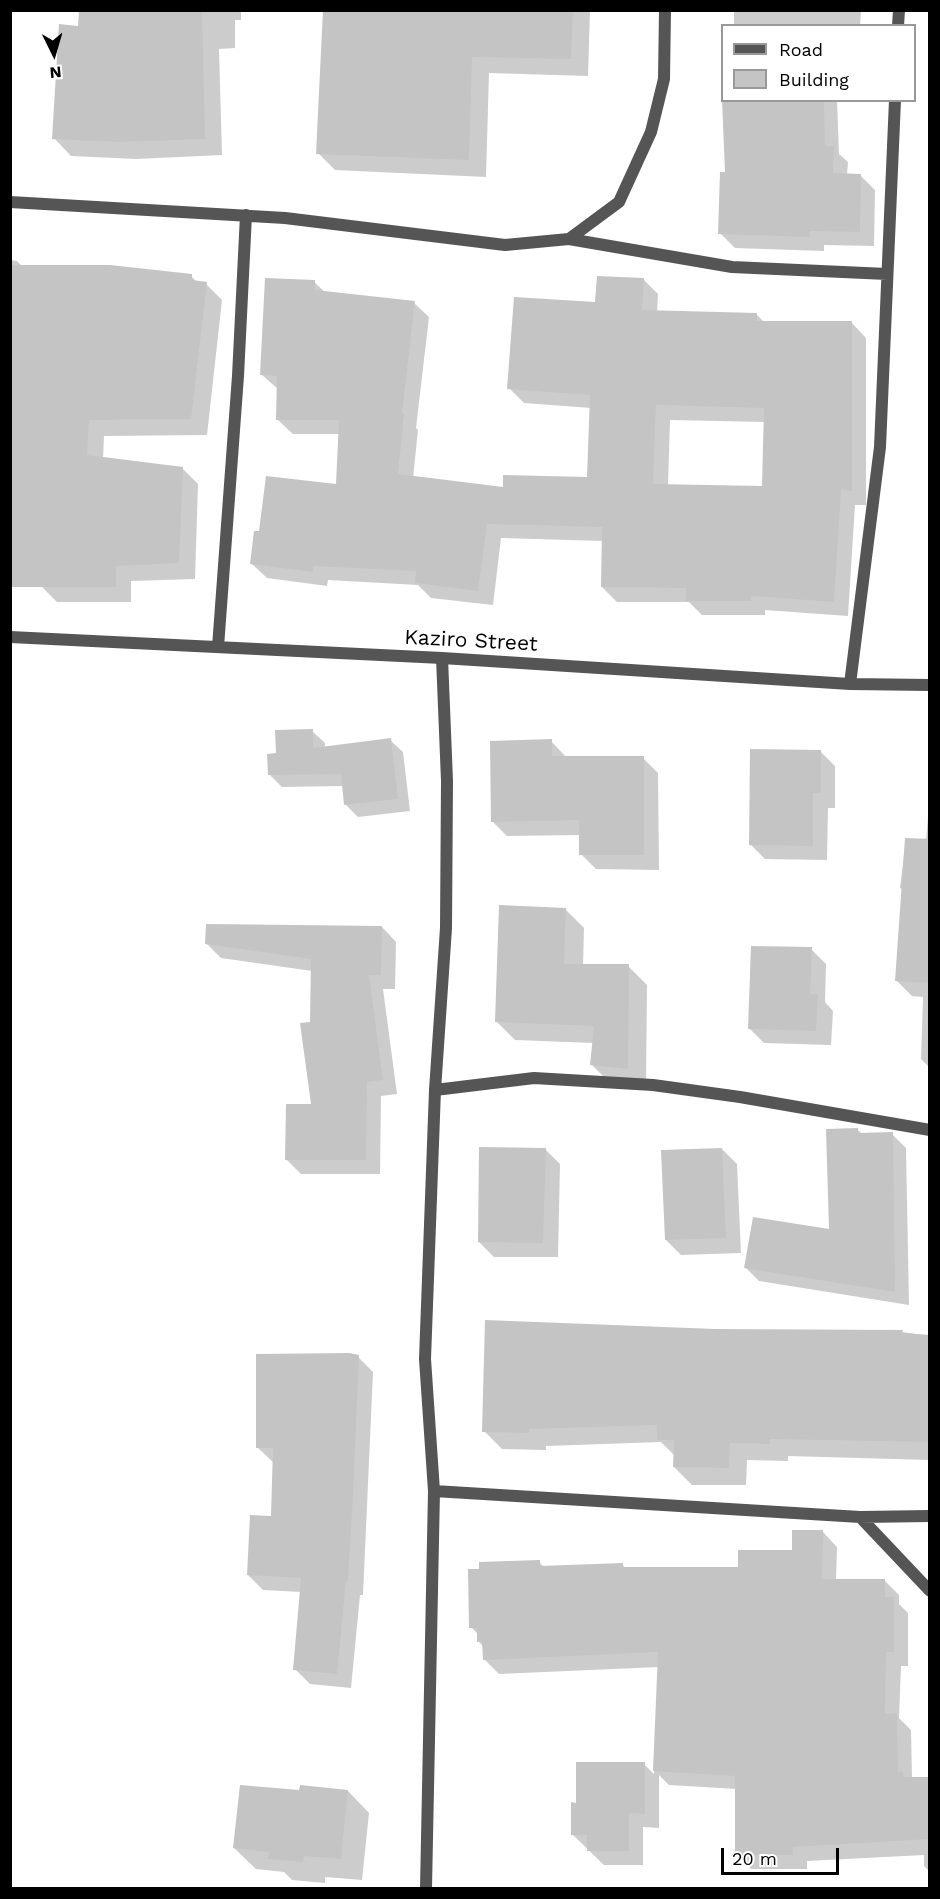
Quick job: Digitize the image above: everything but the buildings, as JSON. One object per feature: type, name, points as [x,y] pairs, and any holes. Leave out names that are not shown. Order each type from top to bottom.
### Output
[{"type":"street","points":[[568,239],[619,202],[651,132],[664,79],[665,10]]},
{"type":"street","points":[[850,684],[880,447],[895,102]]},
{"type":"street","points":[[10,202],[246,215],[505,245],[568,239],[732,267],[887,274]]},
{"type":"street","points":[[218,646],[238,387],[246,215]]},
{"type":"street","name":"Kaziro Street","points":[[10,637],[442,658],[850,684],[930,685]]},
{"type":"street","points":[[426,1888],[434,1491],[425,1359],[435,1090],[446,928],[447,781],[442,658]]},
{"type":"street","points":[[435,1090],[534,1078],[653,1085],[740,1097],[930,1130]]},
{"type":"street","points":[[434,1491],[860,1517],[930,1516]]},
{"type":"street","points":[[860,1517],[930,1591]]}]
